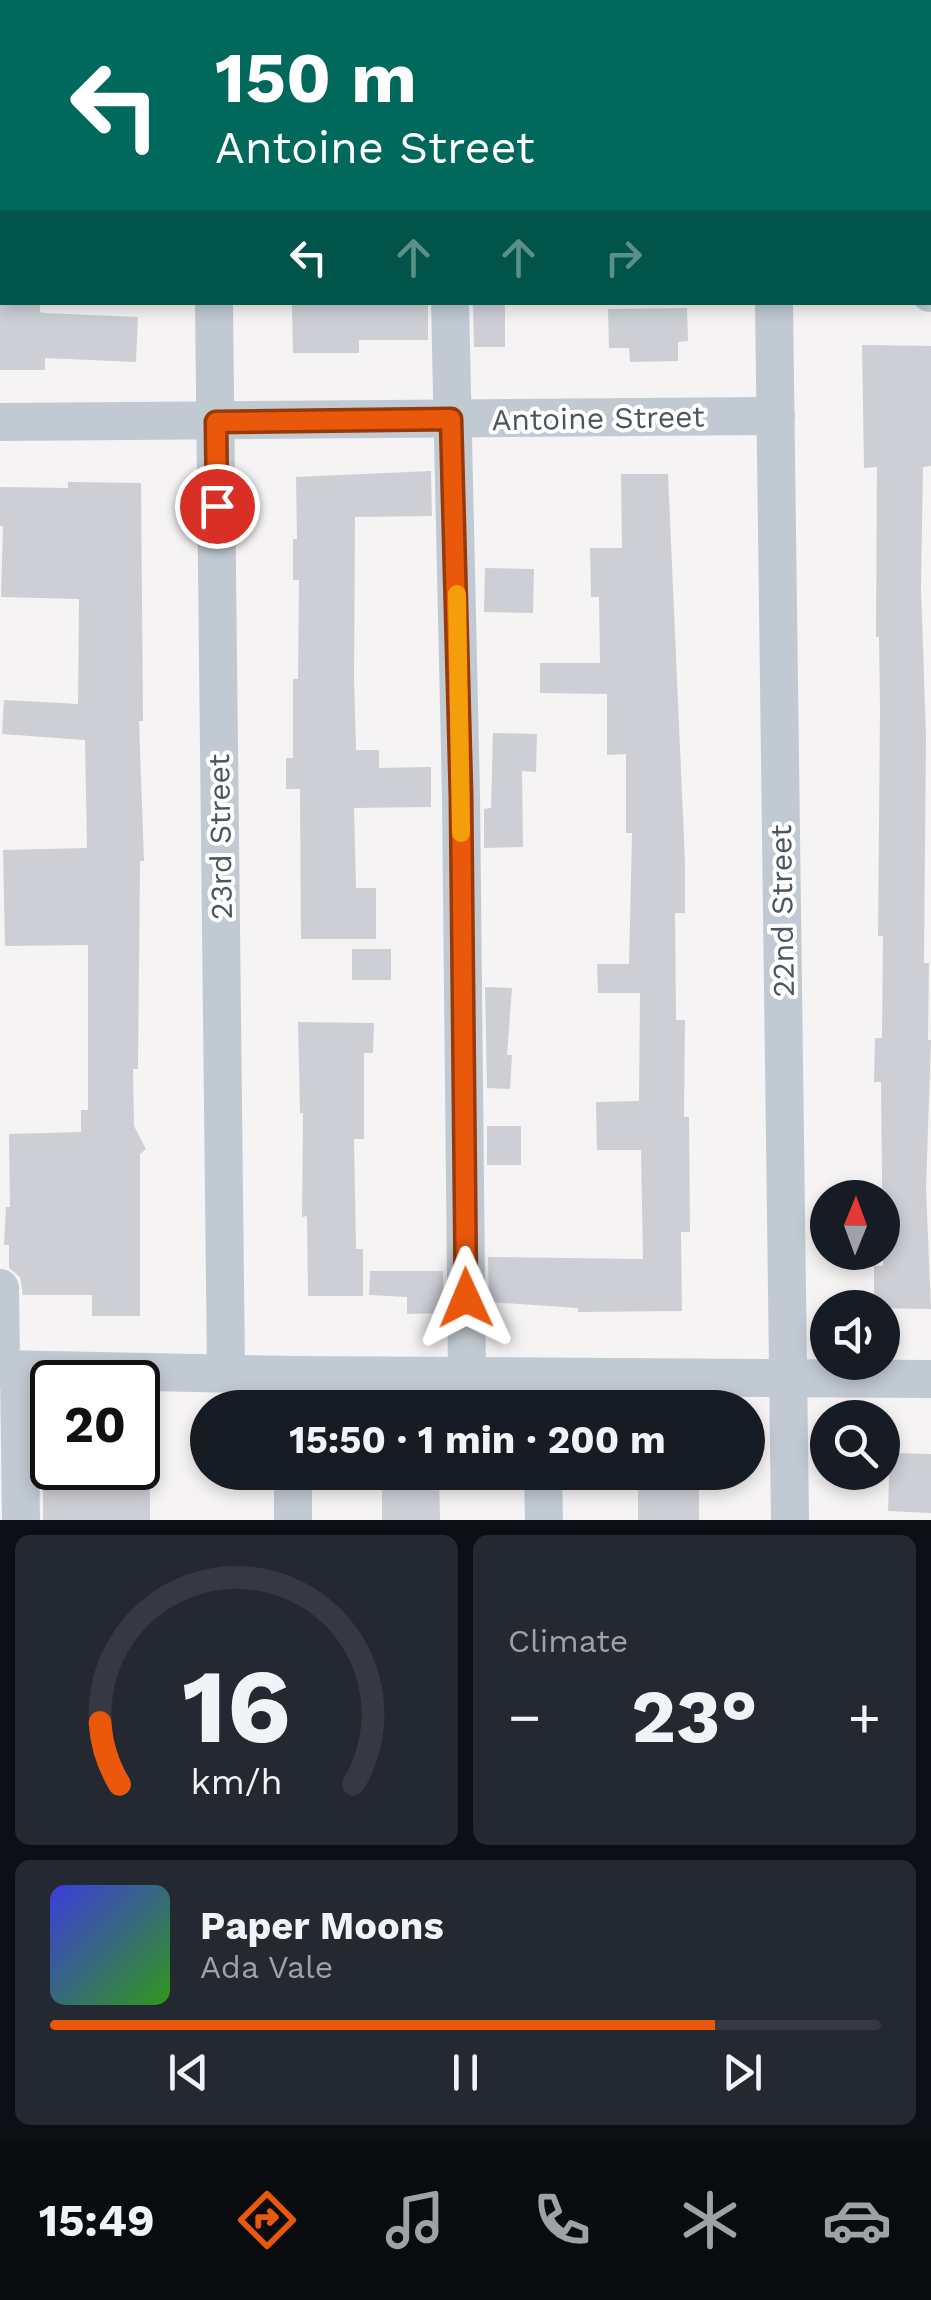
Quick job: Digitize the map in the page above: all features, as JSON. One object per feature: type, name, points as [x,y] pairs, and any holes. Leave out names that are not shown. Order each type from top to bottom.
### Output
[{"type":"street","name":"23rd Street","points":[[214,305],[226,1372]]},
{"type":"street","points":[[450,305],[461,796],[467,1376]]},
{"type":"street","name":"22nd Street","points":[[774,305],[790,1520]]},
{"type":"street","name":"Antoine Street","points":[[0,422],[776,416]]},
{"type":"street","points":[[0,1288],[21,1520]]},
{"type":"street","points":[[7,1370],[226,1372],[289,1390]]},
{"type":"street","points":[[305,1390],[467,1376],[534,1390]]},
{"type":"street","points":[[578,1390],[788,1378],[931,1378]]},
{"type":"street","points":[[293,1490],[293,1520]]},
{"type":"street","points":[[544,1490],[544,1520]]},
{"type":"building","points":[[0,305],[40,305],[40,312],[44,313],[138,317],[136,362],[45,358],[45,370],[0,370]]},
{"type":"building","points":[[292,305],[428,305],[428,340],[359,340],[359,353],[293,353]]},
{"type":"building","points":[[473,305],[505,305],[505,347],[474,347]]},
{"type":"building","points":[[687,308],[688,341],[678,342],[678,361],[630,362],[629,348],[609,348],[608,309]]},
{"type":"building","points":[[862,345],[931,346],[931,466],[923,467],[921,588],[926,736],[924,963],[929,963],[931,1040],[926,1188],[931,1309],[900,1308],[900,1290],[874,1290],[874,1270],[900,1270],[900,1180],[882,1180],[881,1082],[874,1082],[875,1038],[882,1038],[883,936],[878,936],[877,467],[864,468]]},
{"type":"building","points":[[431,471],[432,516],[355,517],[354,679],[356,750],[379,750],[379,768],[431,767],[431,807],[354,808],[356,888],[376,888],[376,939],[301,939],[300,789],[286,789],[286,758],[293,758],[293,679],[298,679],[299,580],[293,580],[296,477]]},
{"type":"building","points":[[621,474],[668,474],[685,862],[685,913],[675,913],[676,1020],[685,1020],[684,1117],[689,1117],[690,1232],[681,1232],[682,1311],[578,1312],[578,1308],[489,1302],[488,1257],[643,1259],[641,1150],[597,1150],[596,1102],[639,1101],[640,993],[598,993],[597,964],[629,964],[632,833],[626,833],[626,754],[607,755],[607,694],[540,693],[540,663],[600,663],[599,597],[591,597],[590,548],[622,548]]},
{"type":"building","points":[[68,482],[141,483],[143,721],[139,721],[144,861],[140,861],[138,1069],[133,1069],[134,1126],[146,1149],[140,1154],[140,1316],[92,1316],[92,1295],[23,1295],[20,1277],[9,1268],[9,1245],[4,1245],[6,1207],[10,1207],[9,1134],[81,1132],[81,1110],[88,1110],[88,945],[5,946],[3,850],[87,848],[85,740],[2,734],[4,700],[78,704],[79,599],[1,597],[0,487],[68,488]]},
{"type":"building","points":[[485,568],[534,569],[533,613],[484,612]]},
{"type":"building","points":[[493,733],[537,734],[536,772],[522,771],[523,847],[484,848],[484,809],[491,808]]},
{"type":"building","points":[[352,949],[391,949],[391,980],[352,980]]},
{"type":"building","points":[[485,987],[512,988],[507,1055],[512,1055],[510,1089],[487,1088]]},
{"type":"building","points":[[298,1022],[374,1023],[373,1053],[364,1053],[364,1139],[354,1139],[356,1249],[363,1249],[363,1296],[308,1296],[307,1216],[302,1217],[303,1113]]},
{"type":"building","points":[[487,1126],[521,1126],[521,1165],[487,1165]]},
{"type":"building","points":[[370,1271],[443,1271],[444,1313],[407,1314],[407,1297],[369,1295]]},
{"type":"building","points":[[900,1453],[931,1454],[931,1513],[888,1511],[889,1490],[900,1490]]},
{"type":"building","points":[[43,1490],[150,1490],[150,1520],[43,1520]]},
{"type":"building","points":[[382,1490],[439,1490],[440,1520],[382,1520]]},
{"type":"building","points":[[638,1490],[699,1490],[699,1520],[638,1520]]},
{"type":"slow traffic","points":[[457,594],[461,833]]},
{"type":"route","points":[[217,506],[216,422],[451,419],[461,796],[466,1298]]}]
